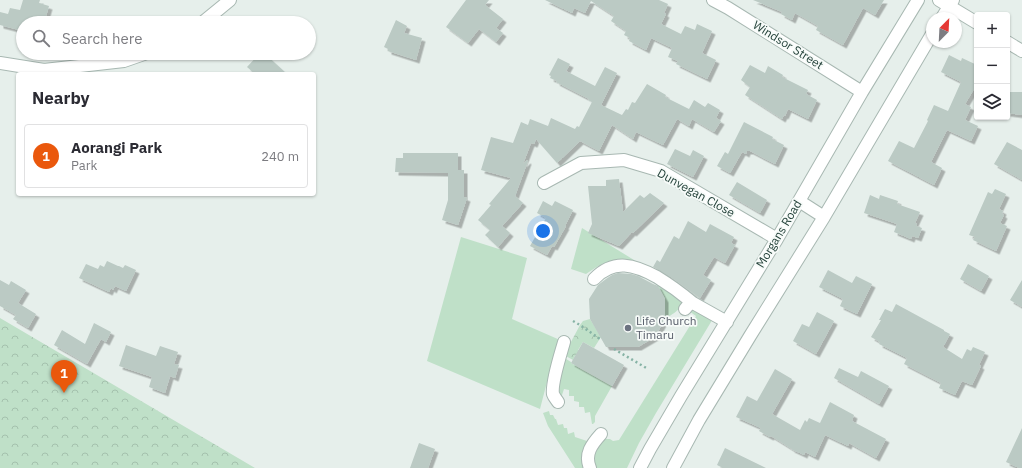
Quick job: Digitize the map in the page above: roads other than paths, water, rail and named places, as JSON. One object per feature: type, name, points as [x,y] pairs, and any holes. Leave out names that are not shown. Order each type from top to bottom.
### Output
[{"type":"street","points":[[211,16],[230,0]]},
{"type":"street","name":"Windsor Street","points":[[713,0],[730,4],[862,92]]},
{"type":"street","name":"Morgans Road","points":[[640,468],[673,409],[727,322],[862,92],[918,0]]},
{"type":"street","points":[[944,12],[947,2],[974,21]]},
{"type":"street","points":[[672,468],[699,420],[824,217],[926,44]]},
{"type":"street","points":[[1010,44],[1022,51]]},
{"type":"street","points":[[0,63],[44,70],[127,60]]},
{"type":"street","name":"Dunvegan Close","points":[[544,183],[581,163],[624,160],[661,171],[777,238]]},
{"type":"street","points":[[799,201],[824,217]]},
{"type":"street","points":[[594,279],[602,272],[615,267],[634,266],[647,271],[668,283],[681,293],[689,306],[727,322]]},
{"type":"street","points":[[558,402],[554,398],[552,391],[564,342]]},
{"type":"street","points":[[590,468],[588,458],[590,438],[601,434]]},
{"type":"place","name":"Life Church Timaru","points":[[628,328]]},
{"type":"place","name":"Aorangi Park","points":[[64,393]]}]
